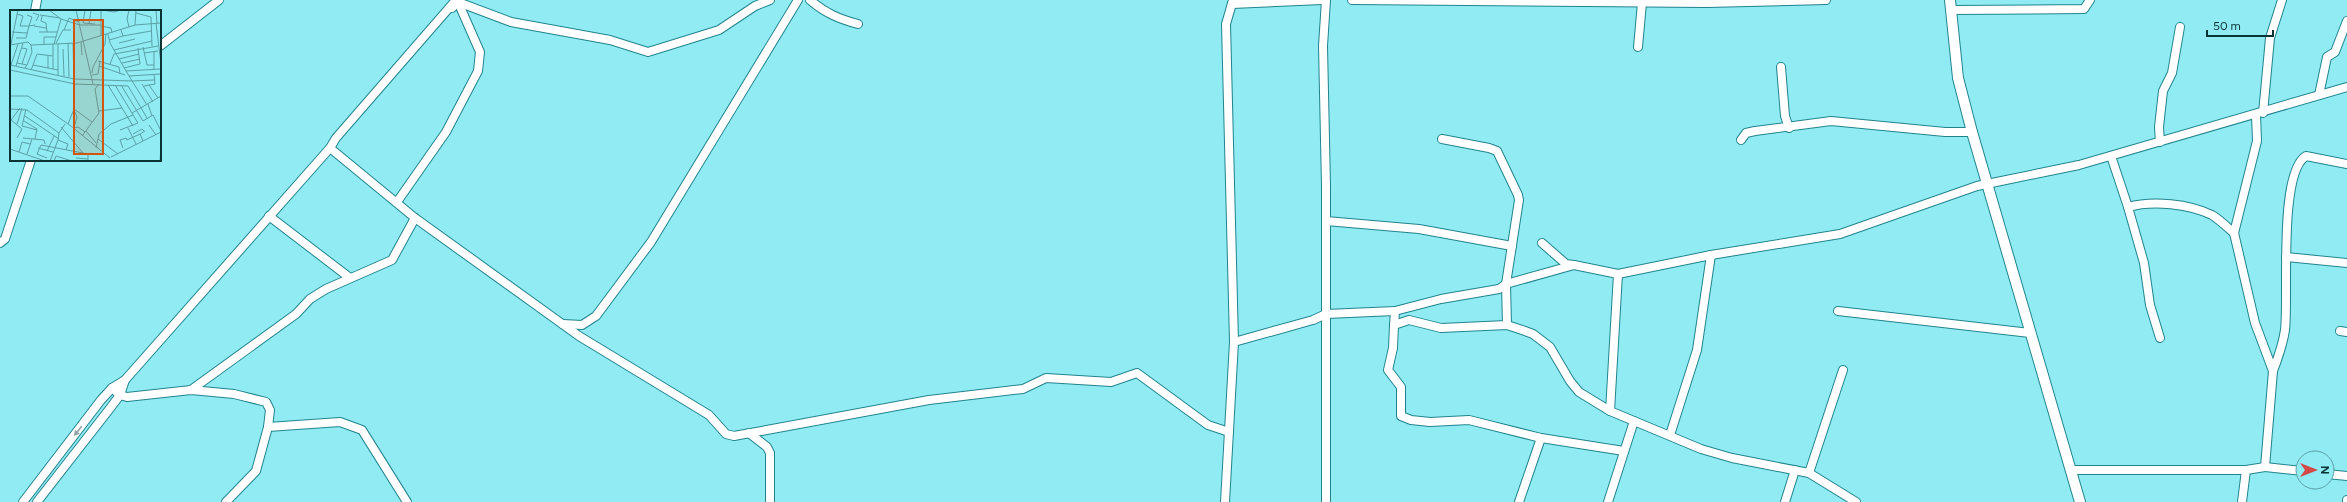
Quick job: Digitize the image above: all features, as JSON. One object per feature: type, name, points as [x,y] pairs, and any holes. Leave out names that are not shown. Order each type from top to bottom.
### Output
[{"type":"street","points":[[34,10],[36,0]]},
{"type":"street","points":[[161,45],[219,0]]},
{"type":"street","points":[[457,1],[512,22],[610,40],[648,52],[719,30],[755,6],[770,0]]},
{"type":"street","points":[[563,324],[582,325],[596,316],[651,242],[798,0]]},
{"type":"street","points":[[810,0],[823,11],[838,18],[858,24]]},
{"type":"street","points":[[1224,502],[1234,342],[1226,24],[1232,2],[1322,0]]},
{"type":"street","points":[[1326,0],[1323,46],[1326,221],[1326,502]]},
{"type":"street","points":[[1352,0],[1642,3],[1826,0]]},
{"type":"street","points":[[2080,502],[1972,132],[1958,78],[1950,5],[2084,8],[2090,0]]},
{"type":"street","points":[[2273,371],[2254,324],[2234,233],[2257,141],[2270,38],[2282,0]]},
{"type":"street","points":[[23,502],[112,388],[125,380],[330,148],[336,138],[457,1]]},
{"type":"street","points":[[397,202],[446,132],[478,71],[480,52],[457,1]]},
{"type":"street","points":[[1638,47],[1642,3]]},
{"type":"street","points":[[2320,95],[2327,57],[2335,52],[2347,21]]},
{"type":"street","points":[[2160,142],[2159,127],[2162,97],[2172,73],[2180,27]]},
{"type":"street","points":[[1781,67],[1785,116],[1789,128]]},
{"type":"street","points":[[1542,243],[1566,264],[1618,274],[1711,255],[1840,234],[1987,184],[2079,165],[2260,114],[2347,87]]},
{"type":"street","points":[[1741,140],[1746,133],[1755,131],[1789,128],[1832,120],[1922,130],[1972,132]]},
{"type":"street","points":[[1442,139],[1489,148],[1500,156],[1519,200],[1506,284],[1508,325]]},
{"type":"street","points":[[330,148],[415,218],[563,324],[709,416],[726,434],[734,436],[929,400],[1023,389],[1046,378],[1111,382],[1137,373],[1208,425],[1229,432]]},
{"type":"street","points":[[2111,156],[2128,207],[2144,263],[2150,305],[2160,338]]},
{"type":"street","points":[[2266,467],[2273,371],[2285,330],[2286,256],[2289,202],[2297,162],[2306,156],[2347,164]]},
{"type":"street","points":[[0,243],[5,239],[31,161]]},
{"type":"street","points":[[2128,207],[2140,204],[2170,205],[2197,211],[2220,220],[2234,233]]},
{"type":"street","points":[[269,216],[350,278]]},
{"type":"street","points":[[191,390],[296,314],[310,299],[326,289],[392,260],[415,218]]},
{"type":"street","points":[[1326,221],[1419,229],[1512,246]]},
{"type":"street","points":[[1670,435],[1697,350],[1711,255]]},
{"type":"street","points":[[2286,256],[2347,263]]},
{"type":"street","points":[[1234,342],[1313,320],[1326,314],[1395,311],[1441,298],[1499,289],[1506,284],[1574,265]]},
{"type":"street","points":[[1610,411],[1618,274]]},
{"type":"street","points":[[1395,311],[1393,348],[1388,370],[1401,387],[1401,416],[1411,420],[1430,422],[1469,420],[1541,438],[1624,451]]},
{"type":"street","points":[[1838,311],[2030,333]]},
{"type":"street","points":[[1394,325],[1409,320],[1441,328],[1508,325],[1534,334],[1550,347],[1574,388],[1587,398],[1610,411],[1701,449],[1732,458],[1809,473],[1856,502]]},
{"type":"street","points":[[1809,473],[1843,370]]},
{"type":"street","points":[[37,502],[120,395],[125,380]]},
{"type":"street","points":[[112,388],[120,395],[137,397],[191,390],[234,394],[266,402],[270,410],[268,427],[256,471],[226,502]]},
{"type":"street","points":[[1608,502],[1634,421]]},
{"type":"street","points":[[268,427],[340,422],[362,430],[407,502]]},
{"type":"street","points":[[749,433],[767,447],[770,453],[770,502]]},
{"type":"street","points":[[1519,502],[1541,438]]},
{"type":"street","points":[[2070,470],[2246,470],[2266,467],[2295,470]]},
{"type":"street","points":[[1785,502],[1795,470]]},
{"type":"street","points":[[2242,502],[2246,470]]},
{"type":"street","points":[[2335,475],[2347,476]]}]
